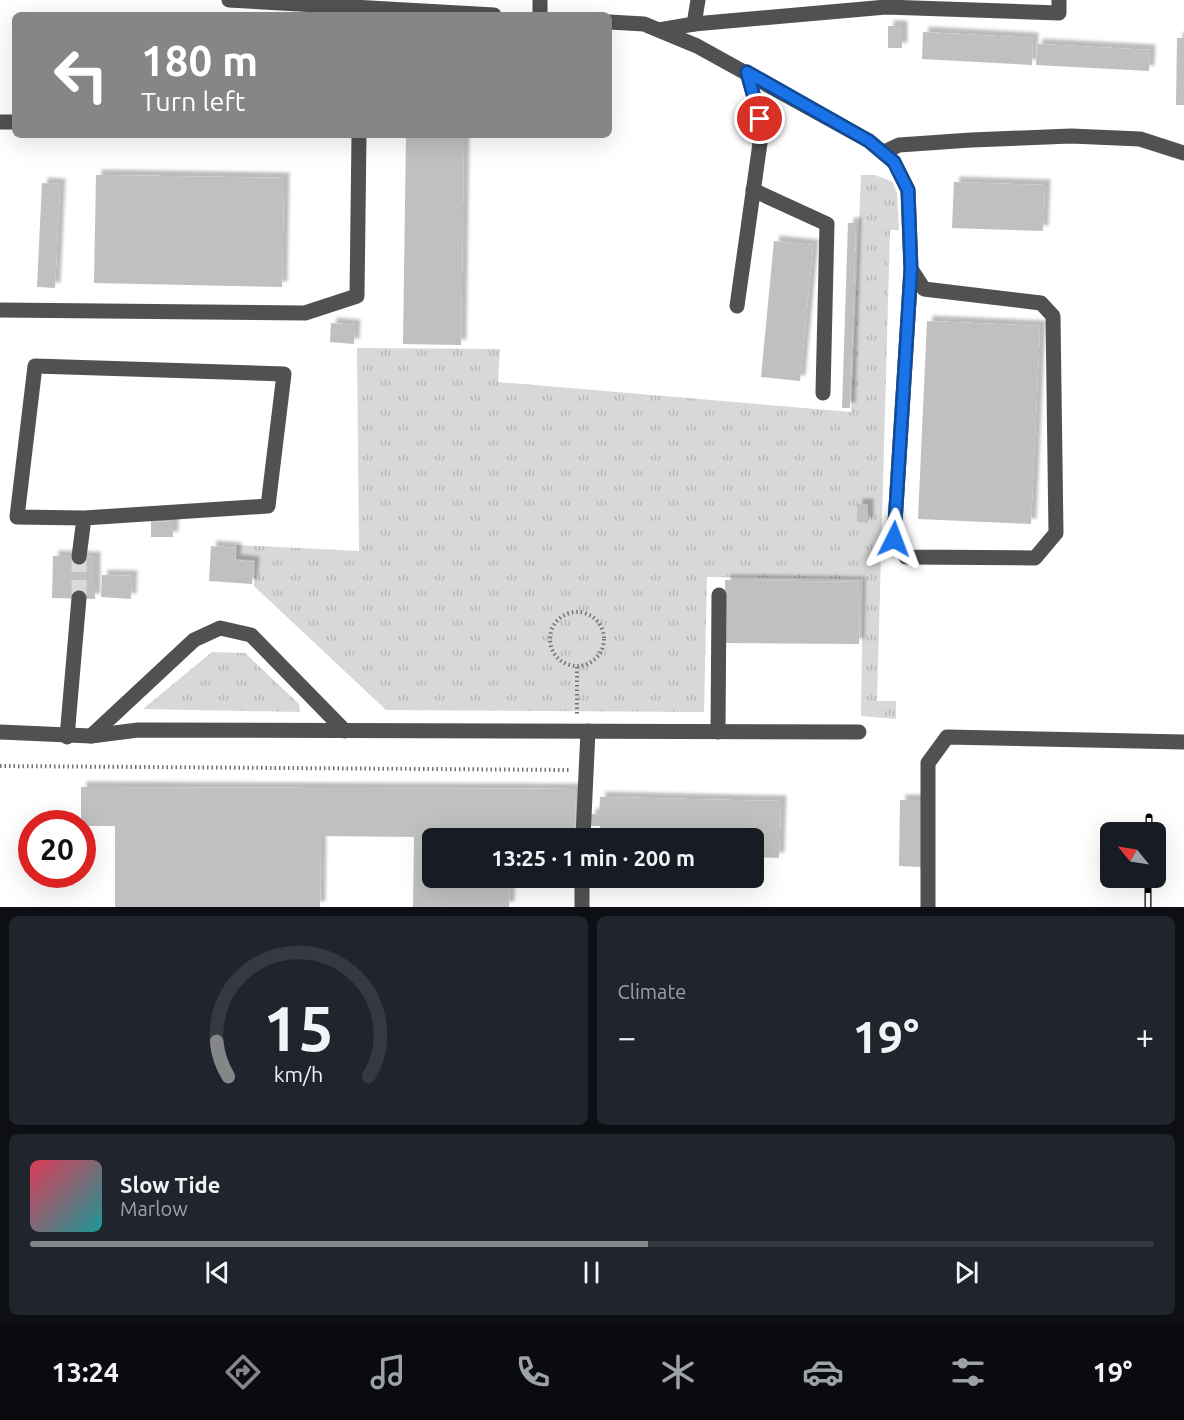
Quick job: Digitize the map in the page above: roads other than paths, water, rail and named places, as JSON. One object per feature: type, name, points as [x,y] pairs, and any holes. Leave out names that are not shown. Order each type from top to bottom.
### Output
[{"type":"lane","points":[[229,0],[441,12]]},
{"type":"lane","points":[[694,24],[698,0]]},
{"type":"lane","points":[[658,30],[694,24],[886,7],[948,5],[1059,13],[1059,0]]},
{"type":"lane","points":[[612,22],[644,24],[697,46],[869,141],[894,162],[908,190],[911,269],[894,539],[906,557],[1035,558],[1056,533],[1053,316],[1041,303],[924,289],[911,269]]},
{"type":"lane","points":[[737,306],[760,143],[760,119],[747,72]]},
{"type":"lane","points":[[884,152],[899,146],[920,144],[1071,136],[1140,139],[1184,153]]},
{"type":"lane","points":[[0,309],[305,313],[357,296],[359,138]]},
{"type":"lane","points":[[753,190],[827,224],[823,393]]},
{"type":"lane","points":[[35,366],[284,374],[268,506],[84,518],[17,517],[35,366]]},
{"type":"lane","points":[[78,557],[84,518]]},
{"type":"lane","points":[[718,732],[720,595]]},
{"type":"lane","points":[[67,737],[79,598]]},
{"type":"lane","points":[[91,736],[194,640],[220,628],[251,635],[345,730]]},
{"type":"lane","points":[[0,732],[67,737],[138,730],[859,732]]},
{"type":"lane","points":[[583,731],[586,771],[583,828]]},
{"type":"lane","points":[[928,907],[928,763],[947,737],[1184,742]]},
{"type":"lane","points":[[582,888],[582,907]]},
{"type":"tunnel","points":[[79,557],[79,598]]},
{"type":"railway","points":[[1149,817],[1149,822]]},
{"type":"railway","points":[[1148,888],[1148,907]]}]
